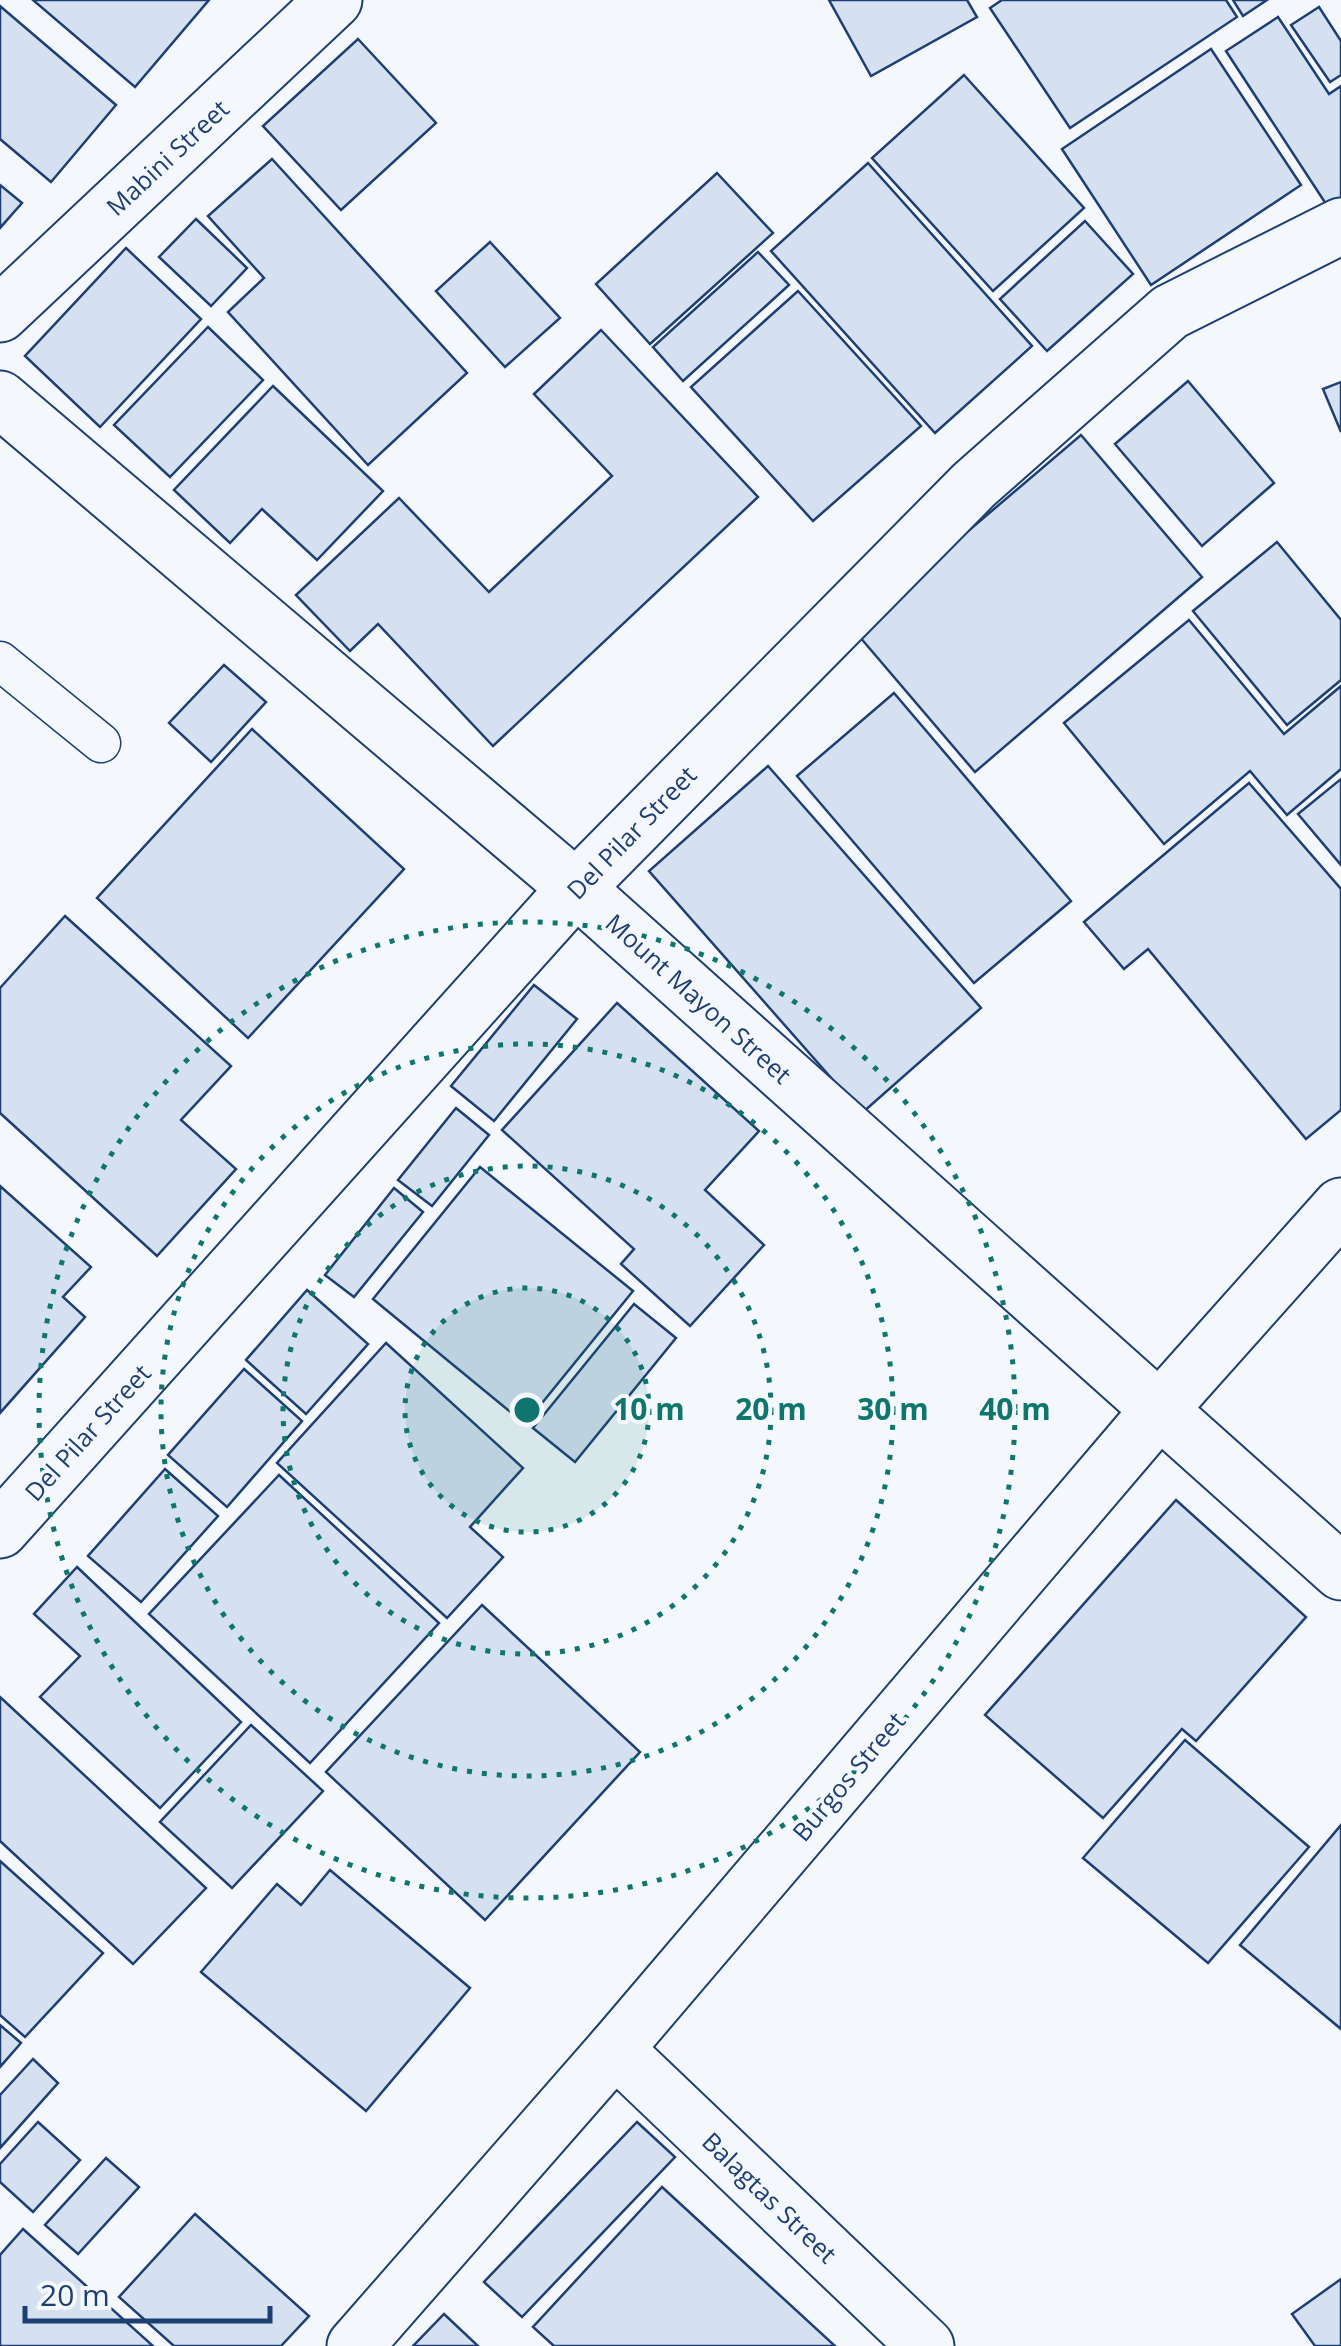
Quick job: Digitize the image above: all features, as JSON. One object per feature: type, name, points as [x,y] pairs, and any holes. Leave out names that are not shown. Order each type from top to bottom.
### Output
[{"type":"street","name":"Mabini Street","points":[[0,314],[334,0]]},
{"type":"street","name":"Del Pilar Street","points":[[0,1530],[576,888],[974,485],[1170,312],[1341,226]]},
{"type":"street","name":"Mount Mayon Street","points":[[0,400],[576,888],[1341,1572]]},
{"type":"street","name":"Burgos Street","points":[[355,2346],[615,2048],[1160,1409],[1341,1206]]},
{"type":"street","name":"Balagtas Street","points":[[615,2048],[926,2346]]},
{"type":"lane","points":[[0,661],[102,743]]},
{"type":"building","points":[[33,0],[209,0],[135,87]]},
{"type":"building","points":[[829,0],[967,0],[977,17],[871,76]]},
{"type":"building","points":[[1002,0],[1226,0],[1237,17],[1070,128],[990,8]]},
{"type":"building","points":[[1233,0],[1267,0],[1243,16]]},
{"type":"building","points":[[0,6],[116,105],[51,182],[0,139]]},
{"type":"building","points":[[1319,7],[1341,41],[1341,75],[1330,82],[1291,25]]},
{"type":"building","points":[[1278,17],[1329,94],[1341,86],[1341,199],[1328,207],[1226,51]]},
{"type":"building","points":[[358,39],[436,123],[341,210],[263,126]]},
{"type":"building","points":[[1211,49],[1301,185],[1151,285],[1062,149]]},
{"type":"building","points":[[964,75],[1084,208],[993,291],[872,158]]},
{"type":"building","points":[[272,159],[467,373],[368,465],[228,312],[264,278],[208,216]]},
{"type":"building","points":[[868,163],[1032,346],[935,433],[771,251]]},
{"type":"building","points":[[717,173],[773,233],[650,344],[596,284]]},
{"type":"building","points":[[0,185],[22,203],[0,228]]},
{"type":"building","points":[[196,219],[247,268],[211,306],[159,257]]},
{"type":"building","points":[[1085,221],[1133,274],[1047,351],[1000,299]]},
{"type":"building","points":[[490,242],[560,318],[505,367],[436,291]]},
{"type":"building","points":[[126,248],[201,319],[100,427],[25,356]]},
{"type":"building","points":[[758,252],[789,285],[683,381],[653,347]]},
{"type":"building","points":[[798,291],[921,426],[813,521],[691,387]]},
{"type":"building","points":[[208,327],[263,380],[170,477],[114,425]]},
{"type":"building","points":[[601,330],[758,497],[493,746],[378,624],[350,651],[296,595],[399,498],[489,592],[612,476],[534,394]]},
{"type":"building","points":[[1188,381],[1274,483],[1202,546],[1115,444]]},
{"type":"building","points":[[1341,382],[1341,432],[1323,389]]},
{"type":"building","points":[[273,386],[383,491],[317,560],[262,509],[230,543],[174,490]]},
{"type":"building","points":[[1081,435],[1202,577],[975,772],[853,629]]},
{"type":"building","points":[[1277,542],[1341,620],[1341,680],[1287,725],[1193,611]]},
{"type":"building","points":[[1189,620],[1284,734],[1341,686],[1341,769],[1287,815],[1250,771],[1164,844],[1064,723]]},
{"type":"building","points":[[224,665],[266,702],[211,762],[169,723]]},
{"type":"building","points":[[894,693],[1071,901],[974,983],[797,776]]},
{"type":"building","points":[[252,729],[404,869],[248,1038],[97,898]]},
{"type":"building","points":[[768,766],[981,1008],[862,1113],[649,871]]},
{"type":"building","points":[[1341,779],[1341,865],[1298,814]]},
{"type":"building","points":[[1249,783],[1341,889],[1341,1110],[1306,1139],[1148,949],[1124,969],[1084,922]]},
{"type":"building","points":[[65,916],[231,1066],[181,1120],[236,1169],[157,1256],[0,1113],[0,988]]},
{"type":"building","points":[[534,985],[577,1019],[494,1121],[451,1086]]},
{"type":"building","points":[[617,1003],[759,1131],[705,1190],[764,1245],[690,1326],[621,1264],[634,1249],[502,1130]]},
{"type":"building","points":[[456,1108],[489,1135],[432,1206],[398,1180]]},
{"type":"building","points":[[480,1167],[633,1291],[525,1424],[373,1299]]},
{"type":"building","points":[[0,1186],[91,1267],[63,1297],[85,1317],[0,1413]]},
{"type":"building","points":[[394,1188],[423,1212],[354,1297],[325,1275]]},
{"type":"building","points":[[307,1290],[368,1344],[306,1414],[246,1360]]},
{"type":"building","points":[[634,1304],[676,1338],[575,1462],[533,1428]]},
{"type":"building","points":[[386,1343],[523,1468],[470,1527],[503,1557],[447,1618],[277,1463]]},
{"type":"building","points":[[244,1369],[302,1421],[227,1507],[168,1455]]},
{"type":"building","points":[[165,1469],[218,1516],[141,1602],[88,1556]]},
{"type":"building","points":[[279,1475],[439,1623],[310,1763],[149,1614]]},
{"type":"building","points":[[1176,1500],[1306,1617],[1196,1741],[1182,1729],[1103,1818],[985,1715]]},
{"type":"building","points":[[77,1567],[241,1722],[160,1808],[40,1697],[80,1656],[34,1614]]},
{"type":"building","points":[[482,1605],[640,1752],[485,1920],[326,1772]]},
{"type":"building","points":[[0,1697],[206,1888],[133,1964],[0,1841]]},
{"type":"building","points":[[251,1725],[323,1791],[232,1888],[160,1822]]},
{"type":"building","points":[[1185,1740],[1309,1847],[1208,1963],[1083,1858]]},
{"type":"building","points":[[1341,1825],[1341,2029],[1240,1945]]},
{"type":"building","points":[[0,1861],[103,1953],[25,2037],[0,2015]]},
{"type":"building","points":[[330,1870],[470,1988],[366,2111],[201,1972],[277,1884],[301,1905]]},
{"type":"building","points":[[0,2025],[21,2043],[0,2067]]},
{"type":"building","points":[[33,2059],[58,2083],[0,2148],[0,2095]]},
{"type":"building","points":[[38,2122],[80,2160],[33,2212],[0,2182],[0,2164]]},
{"type":"building","points":[[637,2122],[675,2157],[522,2317],[484,2282]]},
{"type":"building","points":[[106,2158],[139,2187],[78,2254],[45,2225]]},
{"type":"building","points":[[662,2187],[835,2346],[554,2346],[533,2327]]},
{"type":"building","points":[[195,2214],[309,2316],[281,2346],[174,2346],[119,2297]]},
{"type":"building","points":[[23,2229],[153,2346],[0,2346],[0,2255]]},
{"type":"building","points":[[1341,2279],[1341,2346],[1315,2346],[1292,2314]]},
{"type":"building","points":[[444,2314],[478,2346],[413,2346]]}]
